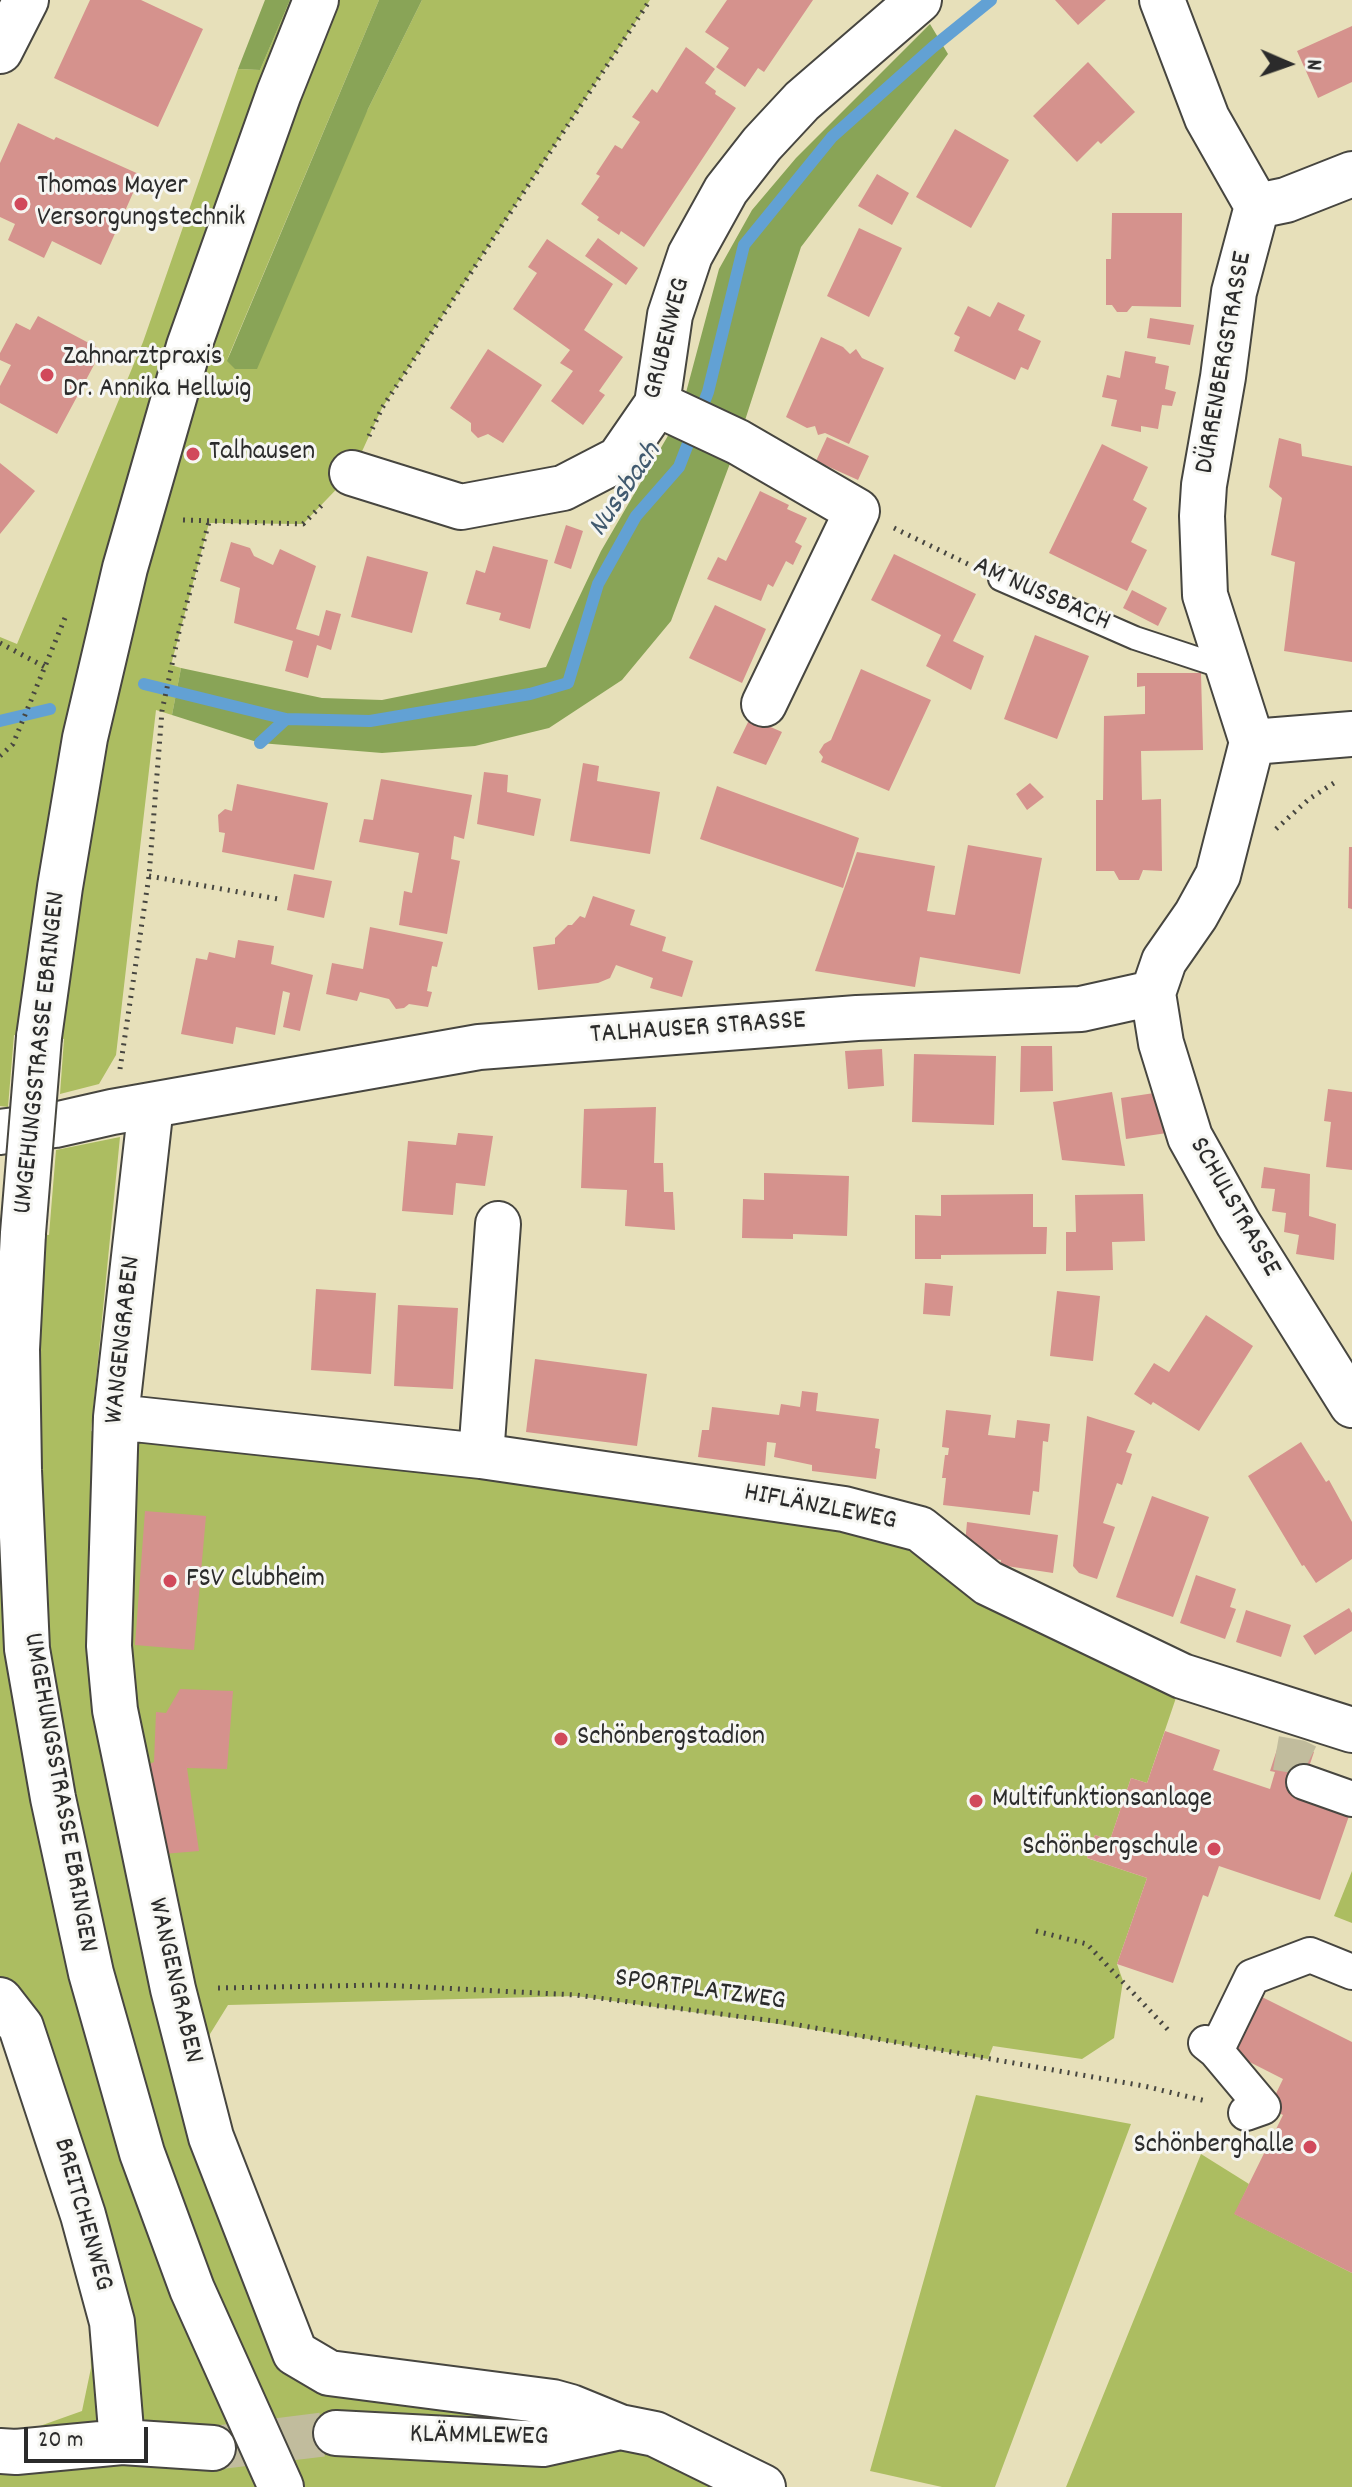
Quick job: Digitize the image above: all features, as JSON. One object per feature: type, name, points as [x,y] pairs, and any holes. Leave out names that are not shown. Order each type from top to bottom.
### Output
[{"type":"street","points":[[0,51],[26,0]]},
{"type":"street","name":"UMGEHUNGSSTRASSE EBRINGEN","points":[[281,2487],[192,2289],[142,2153],[91,1973],[53,1798],[27,1649],[17,1349],[39,1037],[85,738],[125,568],[189,346],[279,93],[316,0]]},
{"type":"street","name":"GRUBENWEG","points":[[352,473],[461,507],[563,488],[619,459],[668,409],[670,315],[690,255],[726,190],[762,144],[802,101],[919,0]]},
{"type":"street","points":[[1162,0],[1207,118],[1257,206],[1286,200],[1352,174]]},
{"type":"street","name":"DÜRRENBERGSTRASSE","points":[[1252,742],[1205,595],[1202,497],[1234,292],[1257,206]]},
{"type":"street","points":[[668,409],[738,442],[857,511],[764,704]]},
{"type":"street","points":[[1153,993],[1164,961],[1196,915],[1218,875],[1252,742],[1352,734]]},
{"type":"street","name":"TALHAUSER STRASSE","points":[[0,1132],[55,1125],[132,1108],[479,1047],[857,1018],[1081,1009],[1153,993]]},
{"type":"street","name":"SCHULSTRASSE","points":[[1153,993],[1161,1043],[1190,1137],[1238,1223],[1352,1405]]},
{"type":"street","name":"WANGENGRABEN","points":[[132,1108],[116,1417],[109,1646],[115,1710],[173,1989],[211,2137],[295,2353],[329,2373],[553,2402],[620,2427],[666,2439],[763,2487]]},
{"type":"street","points":[[481,1456],[498,1224]]},
{"type":"street","name":"HIFLÄNZLEWEG","points":[[116,1417],[481,1456],[844,1509],[920,1529],[988,1583],[1182,1676],[1352,1730]]},
{"type":"street","points":[[1304,1782],[1352,1799]]},
{"type":"street","points":[[1231,2108],[1263,2107],[1211,2047],[1252,1977],[1310,1955],[1352,1972]]},
{"type":"street","name":"BREITCHENWEG","points":[[0,2000],[21,2027],[83,2215],[112,2322],[122,2442]]},
{"type":"street","name":"KLÄMMLEWEG","points":[[336,2433],[543,2444],[620,2427]]},
{"type":"street","points":[[0,2451],[122,2442],[213,2448]]},
{"type":"lane","name":"AM NUSSBACH","points":[[1000,579],[1135,638],[1229,669]]},
{"type":"path","points":[[175,519],[303,524],[352,473],[382,408],[650,0]]},
{"type":"path","name":"AM NUSSBACH","points":[[857,511],[1000,579]]},
{"type":"path","points":[[132,1108],[162,711],[209,522]]},
{"type":"path","points":[[0,756],[13,744],[72,601]]},
{"type":"path","points":[[0,643],[45,667]]},
{"type":"path","points":[[1218,875],[1253,854],[1300,806],[1341,779]]},
{"type":"path","points":[[149,876],[278,899]]},
{"type":"path","points":[[1036,1931],[1087,1944],[1169,2032]]},
{"type":"path","name":"SPORTPLATZWEG","points":[[173,1989],[382,1985],[576,1995],[781,2022],[1144,2086],[1231,2108]]},
{"type":"green space","points":[[265,0],[290,0],[260,70],[238,69]]},
{"type":"green space","points":[[290,0],[379,0],[227,360],[368,109],[422,0],[650,0],[382,408],[352,473],[303,524],[209,523],[171,665],[181,668],[172,715],[156,710],[116,1055],[99,1084],[60,1094],[64,1039],[14,1035],[8,1107],[0,1106],[0,637],[17,644],[143,342],[238,69],[260,70]]},
{"type":"green space","points":[[379,0],[422,0],[368,109],[257,369],[235,369],[227,361]]},
{"type":"green space","points":[[930,24],[948,54],[801,247],[738,442],[671,621],[622,680],[549,728],[475,746],[382,753],[260,743],[172,715],[181,668],[322,698],[382,700],[546,667],[601,551],[680,415],[719,269],[752,210],[796,158]]},
{"type":"green space","points":[[120,1137],[91,1431],[141,1442],[672,1498],[896,1535],[977,1599],[1023,1625],[1179,1689],[1147,1783],[1131,1778],[1110,1840],[1095,1835],[1087,1858],[1147,1878],[1117,1964],[1123,1981],[1114,2038],[1082,2059],[993,2046],[988,2059],[779,2024],[576,1996],[228,2005],[210,2034],[207,2068],[310,2349],[778,2487],[0,2487],[0,2428],[23,2432],[82,2411],[91,2368],[88,2286],[0,2029],[0,1231],[49,1235],[56,1150]]},
{"type":"green space","points":[[1352,1871],[1352,1923],[1334,1916]]},
{"type":"green space","points":[[976,2095],[1131,2124],[995,2487],[942,2487],[870,2471]]},
{"type":"green space","points":[[1201,2154],[1249,2184],[1235,2214],[1352,2273],[1352,2487],[1066,2487]]},
{"type":"building","points":[[90,0],[141,0],[203,29],[158,127],[54,78]]},
{"type":"building","points":[[727,0],[813,0],[764,72],[758,68],[745,87],[716,67],[729,48],[705,32]]},
{"type":"building","points":[[1055,0],[1106,0],[1078,25]]},
{"type":"building","points":[[1352,26],[1352,82],[1318,98],[1297,51]]},
{"type":"building","points":[[686,47],[715,69],[705,83],[736,108],[644,247],[621,231],[619,235],[597,220],[599,217],[581,204],[600,176],[596,174],[615,145],[622,149],[640,122],[632,117],[652,89],[657,93]]},
{"type":"building","points":[[1088,62],[1135,112],[1077,162],[1033,116]]},
{"type":"building","points":[[18,123],[141,175],[101,265],[52,241],[44,258],[8,240],[15,224],[0,217],[0,163]]},
{"type":"building","points":[[955,129],[1009,160],[971,228],[916,197]]},
{"type":"building","points":[[877,174],[909,193],[892,225],[858,206]]},
{"type":"building","points":[[1112,213],[1182,213],[1181,307],[1132,306],[1127,312],[1117,312],[1112,305],[1106,305],[1106,259],[1111,259]]},
{"type":"building","points":[[859,228],[902,248],[869,317],[827,296]]},
{"type":"building","points":[[598,238],[638,268],[626,285],[585,256]]},
{"type":"building","points":[[547,239],[613,284],[584,330],[623,357],[599,391],[605,395],[583,425],[551,401],[573,371],[560,363],[570,350],[513,309],[537,273],[528,267]]},
{"type":"building","points":[[998,302],[1025,315],[1018,330],[1041,341],[1028,370],[1021,367],[1015,380],[954,351],[960,337],[954,334],[968,306],[990,317]]},
{"type":"building","name":"Zahnarztpraxis Dr. Annika Hellwig","points":[[38,316],[102,350],[57,434],[0,403],[0,386],[11,365],[0,360],[0,353],[16,323],[30,330]]},
{"type":"building","points":[[1150,318],[1194,325],[1190,345],[1147,338]]},
{"type":"building","points":[[821,337],[843,347],[850,354],[856,349],[862,358],[884,368],[849,444],[825,433],[818,435],[815,426],[807,428],[786,417]]},
{"type":"building","points":[[488,349],[542,385],[503,443],[488,434],[478,438],[471,431],[471,423],[450,408]]},
{"type":"building","points":[[1125,351],[1156,357],[1155,363],[1169,366],[1165,389],[1176,392],[1172,406],[1162,405],[1158,429],[1141,426],[1141,432],[1111,426],[1117,400],[1102,397],[1107,375],[1120,378]]},
{"type":"building","points":[[827,437],[869,456],[858,480],[816,461]]},
{"type":"building","points":[[1279,438],[1301,444],[1302,456],[1352,466],[1352,662],[1284,651],[1295,562],[1271,555],[1282,498],[1269,487]]},
{"type":"building","points":[[1102,444],[1148,467],[1133,500],[1147,508],[1131,542],[1147,550],[1127,591],[1049,553]]},
{"type":"building","points":[[0,463],[35,491],[0,534]]},
{"type":"building","points":[[760,491],[807,518],[795,542],[802,546],[793,565],[786,561],[773,587],[768,584],[761,601],[707,579],[718,557],[726,561]]},
{"type":"building","points":[[566,525],[583,531],[571,569],[554,563]]},
{"type":"building","points":[[231,542],[250,548],[254,556],[273,565],[280,549],[316,566],[296,629],[319,636],[326,610],[341,614],[331,650],[317,645],[308,678],[285,671],[293,641],[234,623],[240,588],[220,581]]},
{"type":"building","points":[[493,546],[548,560],[530,629],[499,620],[501,613],[466,604],[476,570],[485,573]]},
{"type":"building","points":[[894,554],[976,594],[953,641],[984,656],[971,690],[926,666],[941,635],[871,600]]},
{"type":"building","points":[[367,556],[428,572],[412,633],[351,617]]},
{"type":"building","points":[[1132,590],[1167,608],[1158,626],[1123,608]]},
{"type":"building","points":[[715,605],[766,629],[742,683],[689,658]]},
{"type":"building","points":[[1035,635],[1089,656],[1057,739],[1004,719]]},
{"type":"building","points":[[861,669],[931,700],[889,791],[821,762],[823,757],[819,752],[831,740]]},
{"type":"building","points":[[1137,673],[1201,673],[1203,750],[1141,751],[1142,800],[1161,799],[1162,871],[1143,870],[1139,880],[1119,880],[1114,871],[1096,871],[1096,800],[1103,800],[1104,716],[1145,714],[1145,686],[1137,687]]},
{"type":"building","points":[[750,718],[782,732],[766,765],[733,753]]},
{"type":"building","points":[[583,763],[599,766],[597,781],[660,792],[650,854],[570,841]]},
{"type":"building","points":[[484,772],[508,775],[507,792],[541,799],[534,836],[477,824]]},
{"type":"building","points":[[381,779],[472,795],[464,839],[454,836],[451,859],[460,861],[447,934],[399,925],[404,891],[412,893],[419,853],[359,842],[364,819],[373,820]]},
{"type":"building","points":[[1030,783],[1044,797],[1027,810],[1016,794]]},
{"type":"building","points":[[237,784],[328,803],[314,870],[222,852],[225,833],[219,832],[218,815],[225,809],[232,811]]},
{"type":"building","points":[[717,786],[859,838],[843,888],[700,839]]},
{"type":"building","points":[[968,845],[1042,858],[1020,974],[920,957],[915,987],[815,971],[857,852],[935,866],[927,911],[955,915]]},
{"type":"building","points":[[1349,847],[1352,847],[1352,909],[1348,908]]},
{"type":"building","points":[[294,874],[332,881],[324,918],[287,910]]},
{"type":"building","points":[[593,896],[635,910],[630,925],[666,937],[662,951],[693,961],[682,997],[650,988],[653,978],[616,965],[610,978],[598,983],[538,990],[533,947],[555,944],[555,938],[568,925],[580,916],[585,918]]},
{"type":"building","points":[[370,927],[443,942],[437,967],[432,966],[427,991],[432,992],[428,1007],[409,1004],[396,1009],[389,999],[360,992],[357,1001],[326,994],[332,963],[363,969]]},
{"type":"building","points":[[238,940],[274,946],[271,964],[313,975],[300,1031],[283,1027],[290,993],[283,991],[275,1035],[236,1027],[233,1044],[181,1034],[196,958],[207,960],[209,952],[235,958]]},
{"type":"building","points":[[1021,1046],[1052,1046],[1053,1091],[1020,1092]]},
{"type":"building","points":[[882,1049],[884,1086],[848,1089],[845,1051]]},
{"type":"building","points":[[914,1054],[996,1056],[994,1125],[912,1122]]},
{"type":"building","points":[[1328,1089],[1352,1092],[1352,1170],[1326,1167],[1331,1122],[1324,1121]]},
{"type":"building","points":[[1112,1092],[1125,1166],[1062,1160],[1053,1102]]},
{"type":"building","points":[[1161,1092],[1167,1133],[1126,1139],[1121,1098]]},
{"type":"building","points":[[656,1107],[654,1163],[663,1163],[664,1192],[673,1192],[675,1230],[625,1226],[627,1190],[581,1188],[584,1109]]},
{"type":"building","points":[[458,1133],[493,1136],[485,1186],[456,1183],[453,1215],[402,1211],[408,1141],[456,1145]]},
{"type":"building","points":[[1264,1167],[1310,1174],[1309,1216],[1336,1224],[1334,1260],[1296,1254],[1299,1235],[1284,1232],[1286,1213],[1272,1211],[1275,1189],[1261,1188]]},
{"type":"building","points":[[764,1173],[849,1176],[847,1236],[793,1234],[793,1239],[742,1238],[743,1199],[764,1200]]},
{"type":"building","points":[[1033,1194],[1033,1227],[1047,1227],[1046,1254],[941,1255],[941,1259],[915,1259],[915,1215],[941,1216],[941,1195]]},
{"type":"building","points":[[1143,1194],[1145,1241],[1112,1242],[1113,1270],[1066,1271],[1066,1232],[1076,1232],[1075,1195]]},
{"type":"building","points":[[925,1283],[953,1286],[950,1316],[923,1314]]},
{"type":"building","points":[[316,1289],[376,1293],[371,1374],[311,1370]]},
{"type":"building","points":[[1057,1291],[1100,1296],[1093,1361],[1050,1356]]},
{"type":"building","points":[[398,1305],[458,1308],[453,1389],[394,1386]]},
{"type":"building","points":[[1206,1315],[1253,1346],[1199,1431],[1153,1402],[1151,1405],[1134,1394],[1154,1363],[1169,1372]]},
{"type":"building","points":[[535,1359],[647,1374],[637,1446],[526,1432]]},
{"type":"building","points":[[802,1391],[818,1393],[816,1411],[879,1419],[875,1448],[880,1449],[876,1479],[812,1471],[812,1465],[774,1457],[776,1443],[767,1442],[765,1466],[698,1457],[702,1430],[709,1430],[712,1407],[779,1415],[781,1404],[800,1407]]},
{"type":"building","points":[[946,1410],[991,1415],[988,1435],[1015,1438],[1017,1420],[1050,1424],[1048,1442],[1043,1441],[1039,1492],[1033,1491],[1030,1515],[943,1505],[946,1478],[942,1478],[949,1448],[942,1447]]},
{"type":"building","points":[[1087,1416],[1135,1431],[1126,1452],[1132,1454],[1122,1485],[1117,1483],[1103,1523],[1115,1527],[1097,1579],[1079,1573],[1073,1566]]},
{"type":"building","points":[[1301,1442],[1326,1482],[1329,1480],[1352,1522],[1352,1559],[1316,1583],[1302,1566],[1248,1476]]},
{"type":"building","points":[[1152,1496],[1209,1517],[1173,1617],[1116,1597]]},
{"type":"building","name":"FSV Clubheim","points":[[145,1511],[206,1516],[194,1650],[135,1645]]},
{"type":"building","points":[[967,1522],[1058,1535],[1053,1573],[1000,1565],[1001,1560],[971,1556],[965,1544]]},
{"type":"building","points":[[1196,1575],[1236,1589],[1230,1607],[1236,1609],[1225,1639],[1180,1623]]},
{"type":"building","points":[[1349,1608],[1352,1631],[1315,1655],[1303,1636]]},
{"type":"building","points":[[1246,1610],[1291,1625],[1281,1657],[1236,1642]]},
{"type":"building","points":[[180,1689],[233,1691],[227,1769],[187,1768],[199,1851],[163,1854],[147,1765],[154,1762],[156,1712],[166,1713]]},
{"type":"building","name":"Schönbergschule","points":[[1165,1731],[1220,1750],[1213,1770],[1270,1789],[1275,1772],[1270,1771],[1280,1740],[1314,1752],[1295,1798],[1349,1816],[1320,1900],[1219,1866],[1208,1897],[1203,1895],[1173,1983],[1117,1964],[1147,1878],[1087,1858],[1095,1835],[1110,1840],[1131,1778],[1147,1783]]},
{"type":"building","name":"Schönberghalle","points":[[1252,1992],[1352,2042],[1352,2273],[1234,2214],[1283,2115],[1269,2108],[1283,2079],[1224,2049]]},
{"type":"waterway","name":"Nussbach","points":[[144,684],[286,719],[370,721],[530,694],[568,683],[598,584],[636,516],[679,467],[708,392],[744,245],[832,137],[991,0]]},
{"type":"waterway","name":"Nussbach","points":[[0,721],[50,709]]},
{"type":"waterway","points":[[260,743],[286,719]]},
{"type":"tunnel","points":[[1276,1753],[1299,1757],[1311,1763]]},
{"type":"tunnel","points":[[213,2448],[336,2433]]},
{"type":"place","name":"Thomas Mayer Versorgungstechnik","points":[[21,204]]},
{"type":"place","name":"Zahnarztpraxis Dr. Annika Hellwig","points":[[47,375]]},
{"type":"place","name":"Talhausen","points":[[193,454]]},
{"type":"place","name":"FSV Clubheim","points":[[170,1581]]},
{"type":"place","name":"Schönbergstadion","points":[[561,1739]]},
{"type":"place","name":"Multifunktionsanlage","points":[[976,1801]]},
{"type":"place","name":"Schönbergschule","points":[[1214,1849]]},
{"type":"place","name":"Schönberghalle","points":[[1310,2147]]}]
